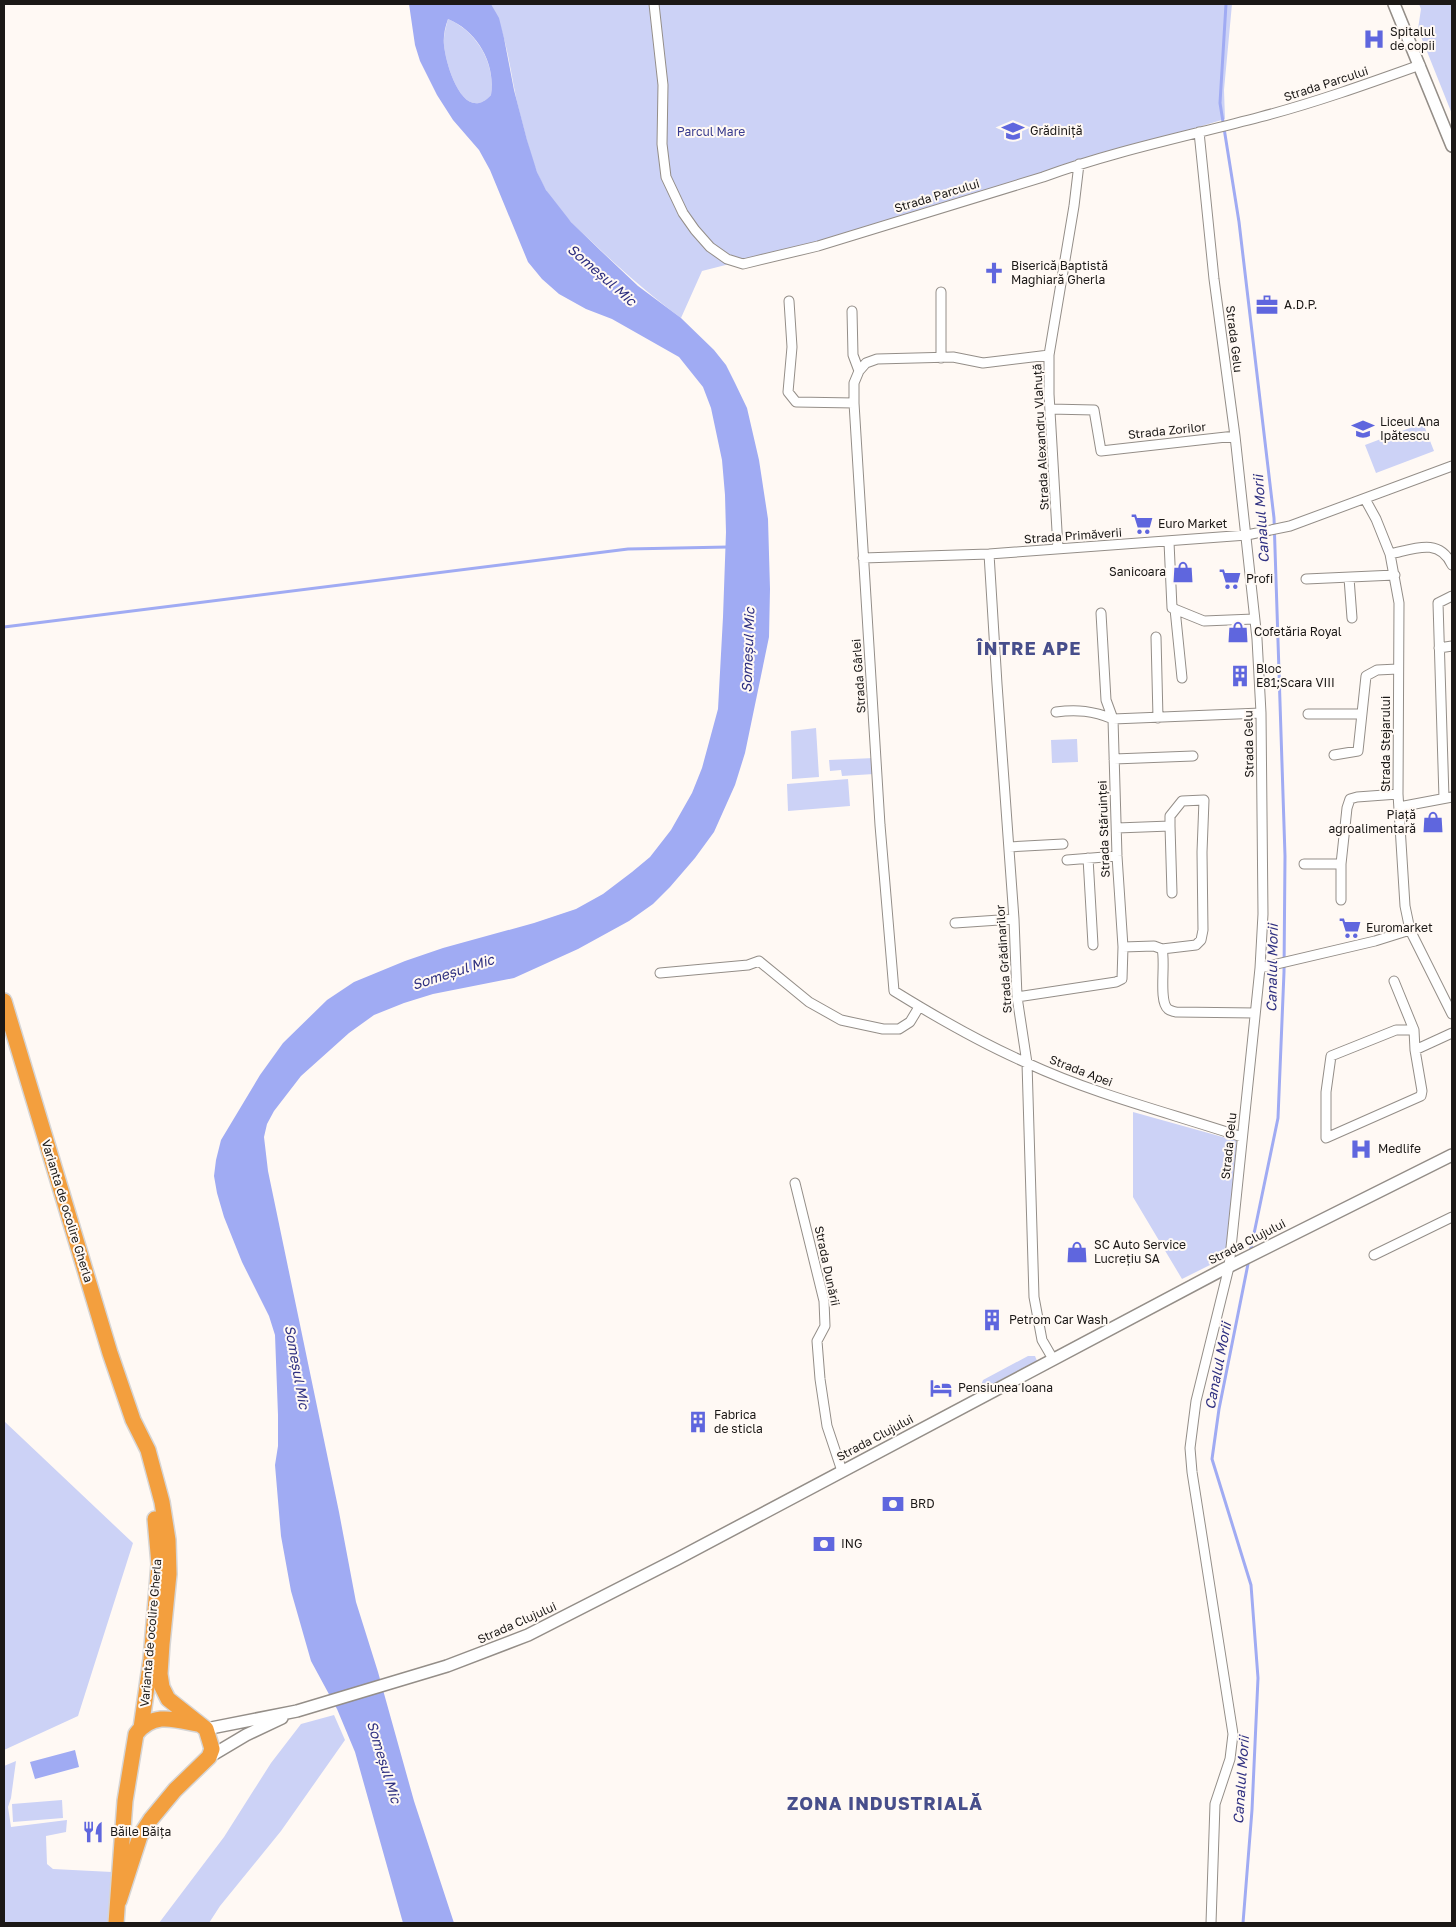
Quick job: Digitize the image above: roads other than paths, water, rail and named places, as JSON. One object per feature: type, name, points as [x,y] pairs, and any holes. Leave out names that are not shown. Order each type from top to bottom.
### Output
[{"type":"highway","name":"Varianta de ocolire Gherla","points":[[4,1001],[110,1353],[133,1420],[148,1450],[162,1502],[168,1540],[169,1574],[160,1674],[162,1687],[168,1699],[202,1726]]},
{"type":"highway","name":"Varianta de ocolire Gherla","points":[[119,1901],[120,1856],[125,1801],[136,1734],[141,1728],[151,1659],[159,1564],[155,1517],[138,1450],[133,1420]]},
{"type":"highway","points":[[116,1923],[119,1901],[140,1836],[151,1819],[175,1790],[209,1757],[212,1749],[202,1726],[162,1718],[154,1719],[141,1728]]},
{"type":"highway","points":[[125,1801],[130,1814],[134,1818],[144,1821],[151,1819]]},
{"type":"main road","points":[[1394,4],[1452,146]]},
{"type":"main road","name":"Strada Clujului","points":[[202,1726],[297,1710],[327,1702],[447,1666],[528,1635],[599,1600],[1240,1261],[1452,1155]]},
{"type":"main road","name":"Strada Clujului","points":[[209,1757],[246,1735],[297,1710]]},
{"type":"street","name":"Strada Parcului","points":[[654,4],[663,85],[662,144],[666,177],[683,213],[710,247],[727,259],[743,264],[818,246],[1043,177],[1079,164],[1285,110],[1357,88],[1420,65]]},
{"type":"street","name":"Strada Gelu","points":[[1199,132],[1214,279],[1235,436],[1247,535],[1254,619],[1258,640],[1261,714],[1263,914],[1260,968],[1229,1267],[1196,1401],[1190,1448],[1192,1472],[1233,1734],[1230,1759],[1215,1804],[1211,1923]]},
{"type":"street","name":"Strada Alexandru Vlahuță","points":[[1058,548],[1050,410],[1049,355],[1074,206],[1079,164]]},
{"type":"street","points":[[941,292],[942,358]]},
{"type":"street","points":[[789,301],[792,347],[788,392],[791,397],[796,402],[854,403]]},
{"type":"street","points":[[852,311],[853,355],[858,371]]},
{"type":"street","name":"Strada Alexandru Vlahuță","points":[[858,371],[866,363],[877,359],[953,357],[983,363],[1049,355]]},
{"type":"street","name":"Strada Gârlei","points":[[858,371],[854,383],[854,403],[861,527],[881,834],[894,991]]},
{"type":"street","name":"Strada Zorilor","points":[[1050,410],[1094,410],[1101,451],[1235,436]]},
{"type":"street","name":"Strada Primăverii","points":[[863,558],[989,554],[1247,535],[1290,526],[1452,466]]},
{"type":"street","name":"Strada Stejarului","points":[[1365,499],[1376,519],[1390,554],[1399,603],[1398,794],[1404,906],[1410,930],[1452,1014]]},
{"type":"street","points":[[1169,542],[1172,608],[1204,621],[1254,619]]},
{"type":"street","points":[[1390,554],[1427,547],[1440,550],[1448,556],[1452,565]]},
{"type":"street","name":"Strada Grădinarilor","points":[[989,554],[1014,919],[1017,997],[1027,1063],[1034,1297],[1042,1340],[1053,1359]]},
{"type":"street","points":[[1306,579],[1395,575]]},
{"type":"street","points":[[1349,578],[1352,618]]},
{"type":"street","points":[[1399,806],[1448,797],[1438,603],[1452,596]]},
{"type":"street","points":[[1175,609],[1182,678]]},
{"type":"street","name":"Strada Stăruinței","points":[[1017,997],[1116,982],[1122,979],[1123,947],[1113,719],[1106,700],[1101,612]]},
{"type":"street","points":[[1156,637],[1158,718]]},
{"type":"street","points":[[1439,648],[1452,646]]},
{"type":"street","points":[[1334,755],[1358,751],[1366,676],[1377,670],[1398,669]]},
{"type":"street","points":[[1056,712],[1075,709],[1098,713],[1113,719],[1261,714]]},
{"type":"street","points":[[1308,714],[1362,714]]},
{"type":"street","points":[[1114,759],[1193,756]]},
{"type":"street","points":[[1341,900],[1341,864],[1346,808],[1350,800],[1358,796],[1398,794]]},
{"type":"street","points":[[1123,947],[1154,946],[1162,950],[1196,945],[1201,940],[1203,930],[1202,852],[1204,800],[1182,800],[1170,816],[1172,893]]},
{"type":"street","points":[[1117,828],[1170,826]]},
{"type":"street","points":[[1009,847],[1063,844]]},
{"type":"street","points":[[1067,860],[1118,856]]},
{"type":"street","points":[[1088,858],[1093,945]]},
{"type":"street","points":[[1304,864],[1341,864]]},
{"type":"street","points":[[955,923],[1014,919]]},
{"type":"street","points":[[1260,968],[1375,941],[1410,930]]},
{"type":"street","points":[[1162,950],[1164,957],[1163,1002],[1168,1009],[1176,1012],[1255,1013]]},
{"type":"street","points":[[660,972],[748,964],[759,961],[809,1002],[841,1020],[883,1029],[899,1029],[910,1022],[920,1007]]},
{"type":"street","points":[[1394,981],[1414,1030],[1415,1050],[1422,1091],[1421,1096],[1326,1138],[1326,1092],[1331,1056],[1396,1030],[1414,1030]]},
{"type":"street","name":"Strada Apei","points":[[894,991],[920,1007],[1027,1063],[1130,1102],[1242,1137]]},
{"type":"street","points":[[1415,1050],[1452,1033]]},
{"type":"street","name":"Strada Dunării","points":[[795,1183],[824,1301],[824,1326],[817,1341],[820,1379],[827,1426],[842,1471]]},
{"type":"street","points":[[1374,1255],[1452,1217]]},
{"type":"water","name":"Someșul Mic","points":[[409,4],[491,4],[499,18],[527,140],[537,172],[546,190],[571,222],[601,251],[638,286],[681,318],[714,350],[726,365],[747,408],[759,460],[768,519],[770,589],[769,637],[745,753],[735,785],[714,832],[670,887],[653,904],[629,921],[578,949],[514,978],[433,994],[374,1015],[349,1033],[301,1076],[274,1111],[267,1124],[264,1137],[268,1171],[356,1602],[378,1672],[414,1801],[454,1923],[403,1923],[355,1752],[337,1709],[311,1661],[291,1591],[281,1536],[275,1465],[278,1446],[278,1415],[275,1335],[269,1316],[242,1262],[224,1217],[214,1176],[216,1160],[221,1140],[260,1075],[283,1043],[327,1000],[354,982],[405,961],[576,909],[603,894],[650,857],[671,830],[692,793],[702,768],[718,709],[726,532],[722,460],[711,408],[703,387],[679,357],[612,319],[586,309],[559,294],[542,279],[528,262],[490,170],[479,150],[453,120],[437,95],[420,61],[415,45]],"holes":[[[448,19],[458,24],[476,40],[487,60],[492,83],[491,95],[481,102],[473,103],[465,98],[458,89],[448,66],[444,45],[445,29]]]},
{"type":"water","points":[[75,1750],[79,1767],[35,1779],[30,1762]]},
{"type":"waterway","name":"Canalul Morii","points":[[1226,4],[1220,103],[1239,222],[1274,518],[1285,856],[1284,972],[1278,1118],[1250,1253]]},
{"type":"waterway","points":[[4,627],[628,549],[728,547]]},
{"type":"waterway","name":"Canalul Morii","points":[[1243,1923],[1252,1810],[1258,1678],[1251,1585],[1212,1459],[1219,1409],[1249,1259]]},
{"type":"place","name":"Spitalul de copii","points":[[1374,39]]},
{"type":"place","name":"Grădiniță","points":[[1013,131]]},
{"type":"place","name":"Biserică Baptistă Maghiară Gherla","points":[[994,273]]},
{"type":"place","name":"A.D.P.","points":[[1267,305]]},
{"type":"place","name":"Liceul Ana Ipătescu","points":[[1363,429]]},
{"type":"place","name":"Euro Market","points":[[1142,524]]},
{"type":"place","name":"Sanicoara","points":[[1183,572]]},
{"type":"place","name":"Profi","points":[[1230,579]]},
{"type":"place","name":"Cofetăria Royal","points":[[1238,632]]},
{"type":"place","name":"Bloc E81;Scara VIII","points":[[1240,676]]},
{"type":"place","name":"Piață agroalimentară","points":[[1433,822]]},
{"type":"place","name":"Euromarket","points":[[1350,928]]},
{"type":"place","name":"Medlife","points":[[1361,1149]]},
{"type":"place","name":"SC Auto Service Lucrețiu SA","points":[[1077,1252]]},
{"type":"place","name":"Petrom Car Wash","points":[[992,1320]]},
{"type":"place","name":"Pensiunea Ioana","points":[[941,1388]]},
{"type":"place","name":"Fabrica de sticla","points":[[698,1422]]},
{"type":"place","name":"BRD","points":[[893,1504]]},
{"type":"place","name":"ING","points":[[824,1544]]},
{"type":"place","name":"Băile Băița","points":[[93,1832]]},
{"type":"district","name":"ÎNTRE APE","points":[[1029,649]]},
{"type":"district","name":"ZONA INDUSTRIALĂ","points":[[885,1804]]},
{"type":"park label","name":"Parcul Mare","points":[[711,132]]}]
